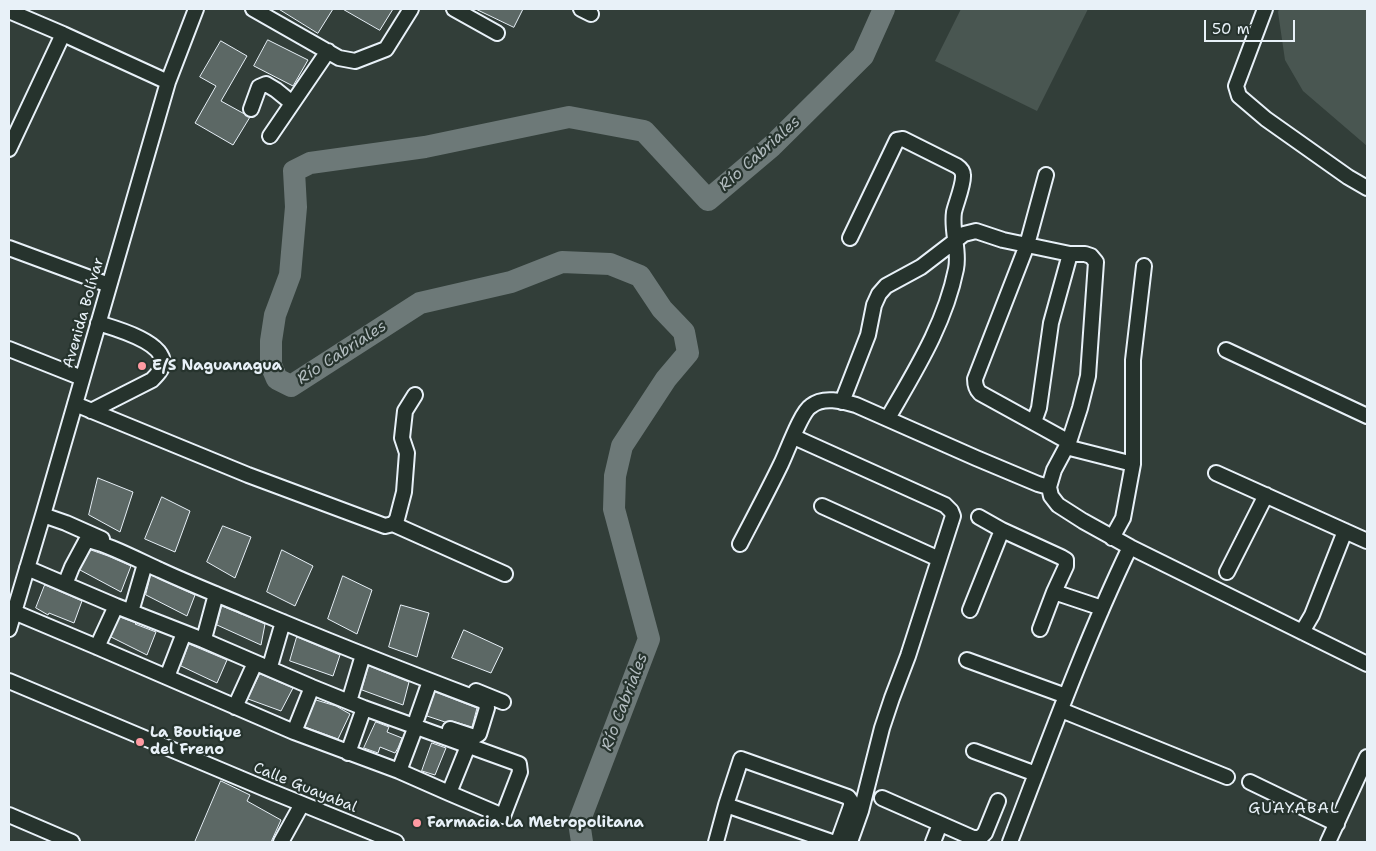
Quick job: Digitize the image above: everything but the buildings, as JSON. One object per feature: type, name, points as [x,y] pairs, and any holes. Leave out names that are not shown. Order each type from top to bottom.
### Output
[{"type":"street","name":"Avenida Bolívar","points":[[9,628],[168,82],[196,9]]},
{"type":"street","points":[[253,9],[339,58],[356,61],[386,49],[411,9]]},
{"type":"street","points":[[454,9],[497,33]]},
{"type":"street","points":[[1265,9],[1236,86],[1239,96],[1308,150],[1367,188]]},
{"type":"street","points":[[9,11],[168,82]]},
{"type":"street","points":[[9,149],[63,34]]},
{"type":"street","points":[[270,136],[328,51]]},
{"type":"street","points":[[251,109],[259,87],[266,84],[292,104]]},
{"type":"street","points":[[850,238],[896,142],[901,139],[957,166],[962,171],[963,177],[953,224],[957,256],[956,270],[942,317],[928,348],[888,418]]},
{"type":"street","points":[[1046,175],[1027,245],[975,379],[976,388],[980,393],[1034,422],[1067,444],[1132,464]]},
{"type":"street","points":[[842,402],[868,335],[874,305],[879,294],[890,283],[921,267],[968,232],[976,231],[1003,240],[1070,254],[1091,256],[1096,262],[1096,268],[1088,376],[1080,408],[1067,444],[1054,470],[1049,487],[1051,496],[1058,504],[1112,538],[1367,664]]},
{"type":"street","points":[[9,248],[109,285]]},
{"type":"street","points":[[1034,422],[1039,408],[1051,323],[1070,254]]},
{"type":"street","points":[[1112,538],[1124,518],[1132,464],[1133,360],[1144,266]]},
{"type":"street","points":[[91,411],[152,380],[160,372],[163,365],[162,358],[157,350],[146,342],[126,332],[98,323]]},
{"type":"street","points":[[9,349],[82,378]]},
{"type":"street","points":[[1226,350],[1367,416]]},
{"type":"street","points":[[75,404],[248,475],[385,526],[393,524],[397,519],[404,492],[407,453],[402,438],[405,411],[415,395]]},
{"type":"street","points":[[740,544],[782,463],[805,411],[812,404],[821,401],[856,405],[976,458],[1049,487]]},
{"type":"street","points":[[794,437],[948,508],[953,516],[908,656],[887,713],[861,811],[850,842]]},
{"type":"street","points":[[1216,473],[1367,541]]},
{"type":"street","points":[[1227,572],[1266,495]]},
{"type":"street","points":[[822,506],[939,559]]},
{"type":"street","points":[[43,514],[306,627],[437,674],[503,702]]},
{"type":"street","points":[[979,517],[1066,560],[1066,566],[1040,629]]},
{"type":"street","points":[[393,524],[505,574]]},
{"type":"street","points":[[970,610],[1002,530]]},
{"type":"street","points":[[1302,632],[1312,615],[1346,531]]},
{"type":"street","points":[[28,564],[116,606],[203,640],[364,708],[474,737],[481,730],[487,708],[483,702],[283,622],[111,548],[86,541],[68,577]]},
{"type":"street","points":[[1010,842],[1066,696],[1130,547]]},
{"type":"street","points":[[14,612],[294,732],[398,771],[503,816],[520,772],[519,764],[468,746],[416,722],[271,664],[53,570],[28,564]]},
{"type":"street","points":[[133,605],[145,564]]},
{"type":"street","points":[[1054,592],[1096,606],[1101,611]]},
{"type":"street","points":[[205,635],[216,594]]},
{"type":"street","points":[[97,647],[116,606]]},
{"type":"street","points":[[271,664],[283,622]]},
{"type":"street","points":[[167,677],[184,633]]},
{"type":"street","points":[[351,695],[363,655]]},
{"type":"street","points":[[967,660],[1066,696]]},
{"type":"street","points":[[235,707],[255,663]]},
{"type":"street","name":"Calle Guayabal","points":[[9,681],[396,842]]},
{"type":"street","points":[[398,771],[430,681]]},
{"type":"street","points":[[294,732],[312,687]]},
{"type":"street","points":[[348,752],[364,708]]},
{"type":"street","points":[[1061,710],[1227,777]]},
{"type":"street","points":[[449,794],[468,746]]},
{"type":"street","points":[[974,751],[1036,774]]},
{"type":"street","points":[[1328,842],[1367,757]]},
{"type":"street","points":[[716,842],[742,758],[848,797],[851,801],[851,806],[838,842]]},
{"type":"street","points":[[1250,782],[1337,824]]},
{"type":"street","points":[[882,798],[973,838],[980,838],[985,833],[998,801]]},
{"type":"street","points":[[281,842],[302,804]]},
{"type":"street","points":[[726,806],[832,842]]},
{"type":"street","points":[[9,815],[72,842]]},
{"type":"street","points":[[933,842],[940,824]]},
{"type":"shaded area","points":[[961,9],[1088,9],[1037,111],[935,61]]},
{"type":"shaded area","points":[[1279,9],[1367,9],[1367,146],[1303,91],[1285,60]]},
{"type":"waterway","name":"Río Cabriales","points":[[582,842],[579,822],[649,639],[614,509],[615,476],[622,446],[666,379],[688,353],[684,332],[662,309],[640,276],[610,264],[562,262],[511,282],[420,303],[291,386],[277,379],[271,365],[271,341],[275,315],[290,275],[296,207],[294,171],[310,163],[425,147],[569,117],[644,131],[708,200],[772,146],[863,56],[884,9]]},
{"type":"place","name":"E/S Naguanagua","points":[[142,366]]},
{"type":"place","name":"La Boutique del Freno","points":[[140,742]]},
{"type":"place","name":"Farmacia La Metropolitana","points":[[417,823]]},
{"type":"district","name":"GUAYABAL","points":[[1294,809]]}]
